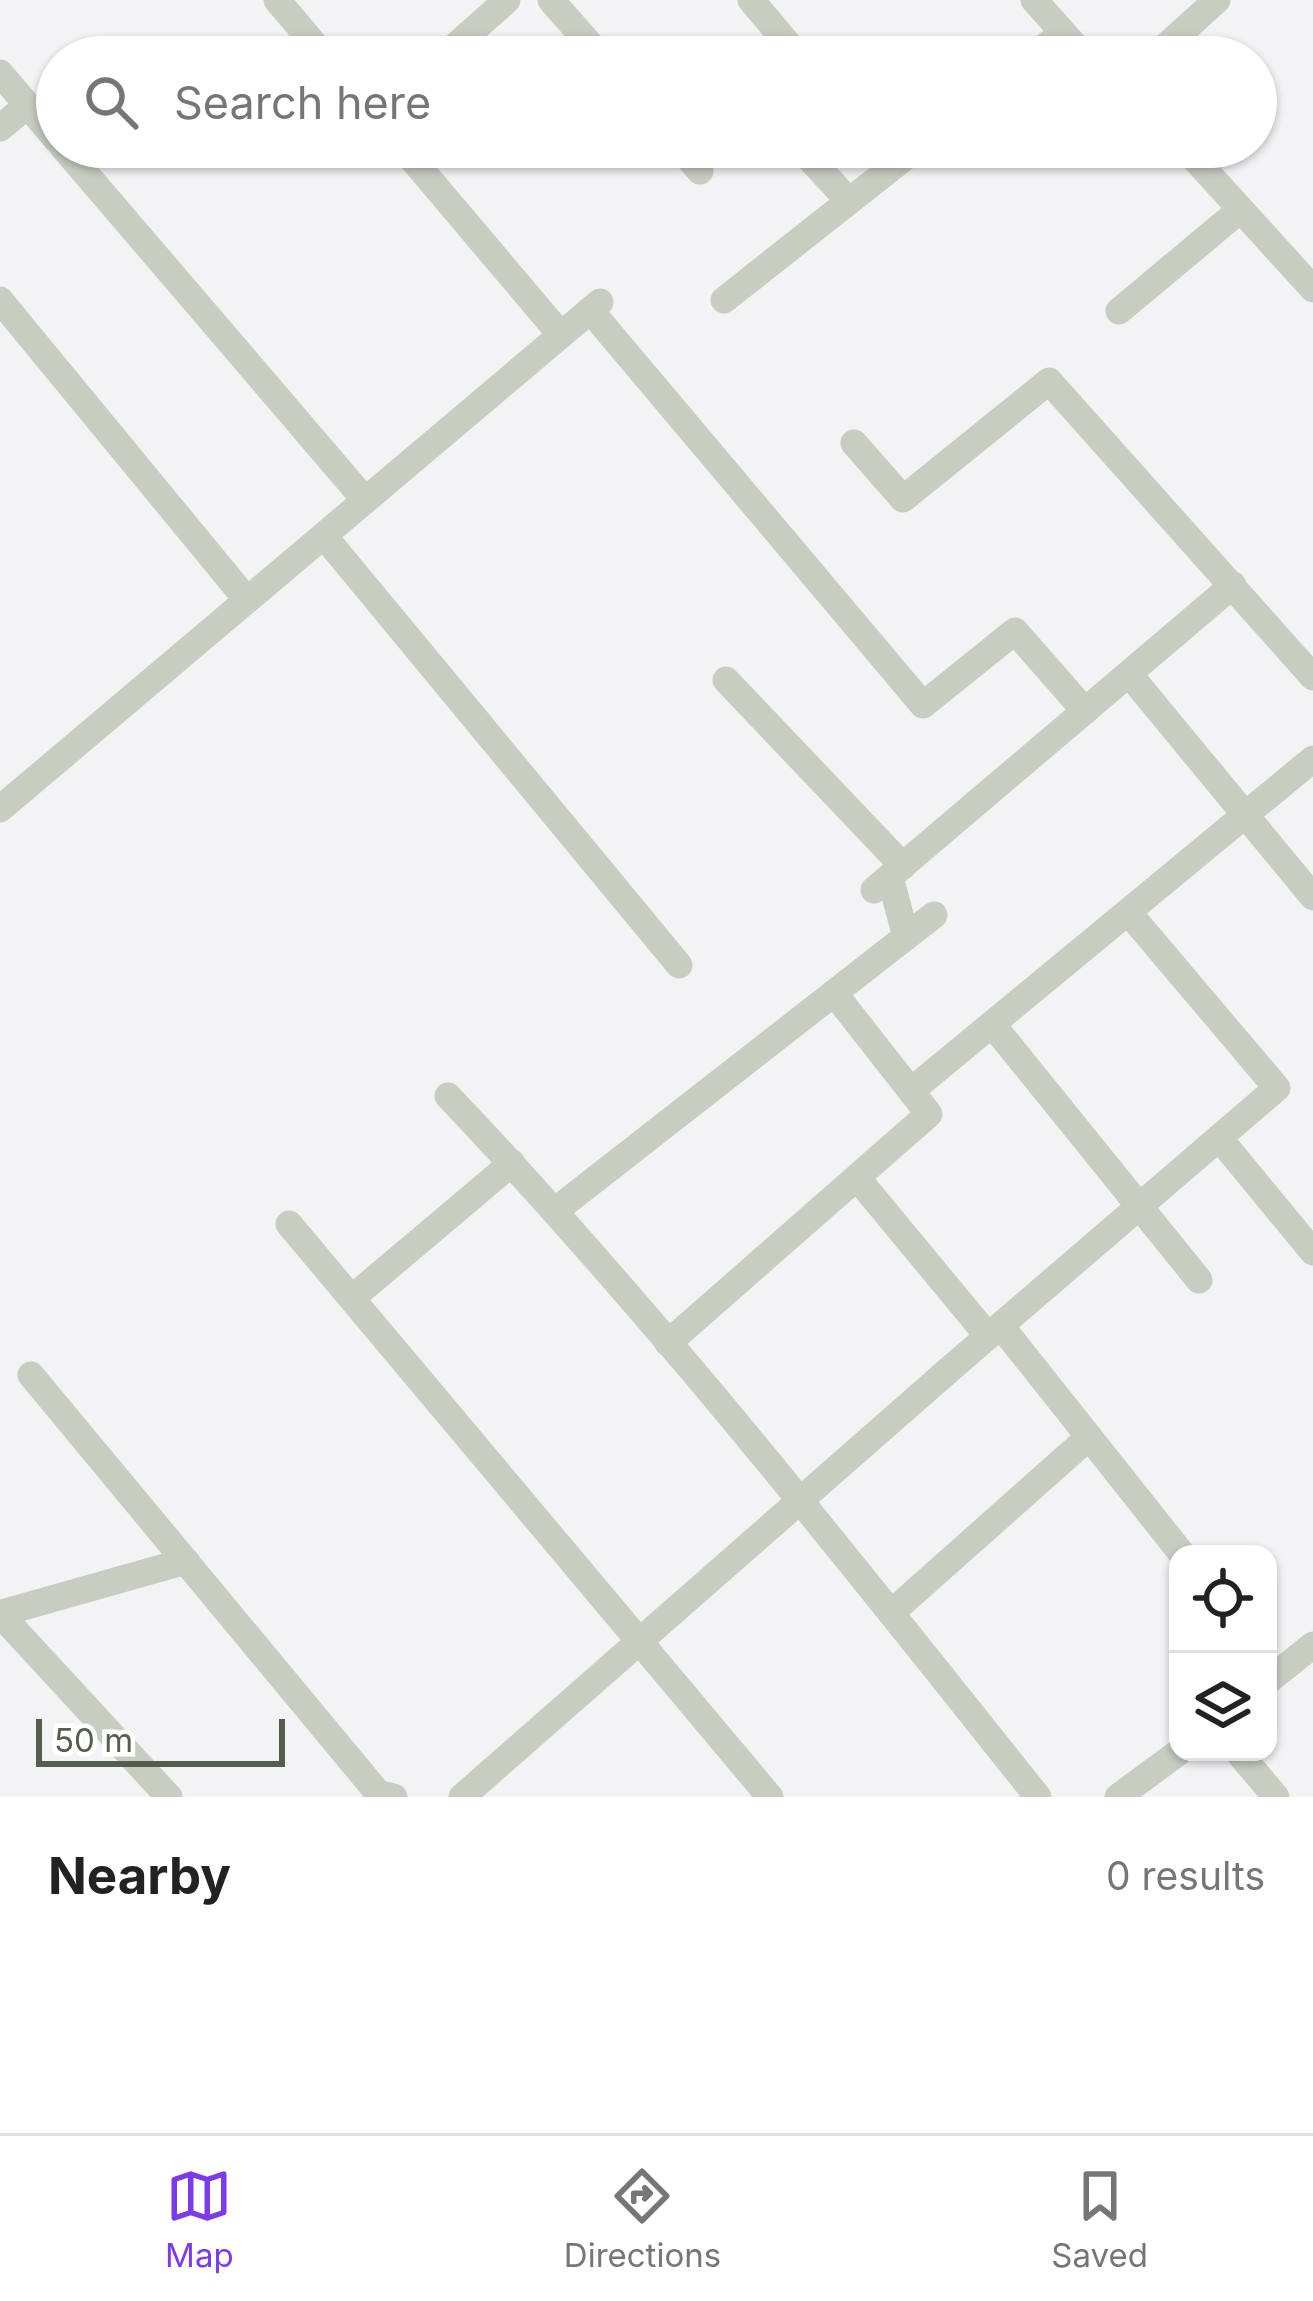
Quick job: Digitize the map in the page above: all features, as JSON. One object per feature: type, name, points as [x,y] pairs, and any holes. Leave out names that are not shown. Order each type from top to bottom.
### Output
[{"type":"street","points":[[277,0],[308,36]]},
{"type":"street","points":[[466,36],[507,0]]},
{"type":"street","points":[[551,0],[583,36]]},
{"type":"street","points":[[751,0],[782,36]]},
{"type":"street","points":[[1034,0],[1059,36]]},
{"type":"street","points":[[1177,36],[1217,0]]},
{"type":"street","points":[[0,73],[36,115]]},
{"type":"street","points":[[0,128],[28,105]]},
{"type":"street","points":[[81,168],[365,500]]},
{"type":"street","points":[[420,168],[561,334]]},
{"type":"street","points":[[819,168],[849,201]]},
{"type":"street","points":[[724,300],[891,168]]},
{"type":"street","points":[[1203,168],[1313,290]]},
{"type":"street","points":[[1119,311],[1240,210]]},
{"type":"street","points":[[0,300],[247,600]]},
{"type":"street","points":[[0,809],[595,306],[923,705],[1015,631],[1085,711]]},
{"type":"street","points":[[854,443],[903,499],[1048,381],[1313,677]]},
{"type":"street","points":[[324,536],[680,965]]},
{"type":"street","points":[[889,877],[1233,585]]},
{"type":"street","points":[[1129,674],[1310,886]]},
{"type":"street","points":[[726,680],[889,877],[906,938]]},
{"type":"street","points":[[912,1090],[1313,759]]},
{"type":"street","points":[[462,1797],[1277,1088],[1128,912]]},
{"type":"street","points":[[556,1210],[934,915]]},
{"type":"street","points":[[668,1342],[929,1114],[834,993]]},
{"type":"street","points":[[992,1024],[1199,1280]]},
{"type":"street","points":[[448,1096],[556,1210],[668,1342],[1038,1797]]},
{"type":"street","points":[[1219,1138],[1313,1252]]},
{"type":"street","points":[[352,1298],[512,1163]]},
{"type":"street","points":[[858,1179],[1089,1437],[1175,1545]]},
{"type":"street","points":[[289,1224],[770,1797]]},
{"type":"street","points":[[31,1375],[378,1793],[394,1797]]},
{"type":"street","points":[[891,1612],[1089,1437]]},
{"type":"street","points":[[158,1793],[1,1614],[186,1561]]},
{"type":"street","points":[[1277,1668],[1313,1645]]},
{"type":"street","points":[[1118,1797],[1169,1759]]},
{"type":"street","points":[[1246,1761],[1276,1797]]}]
